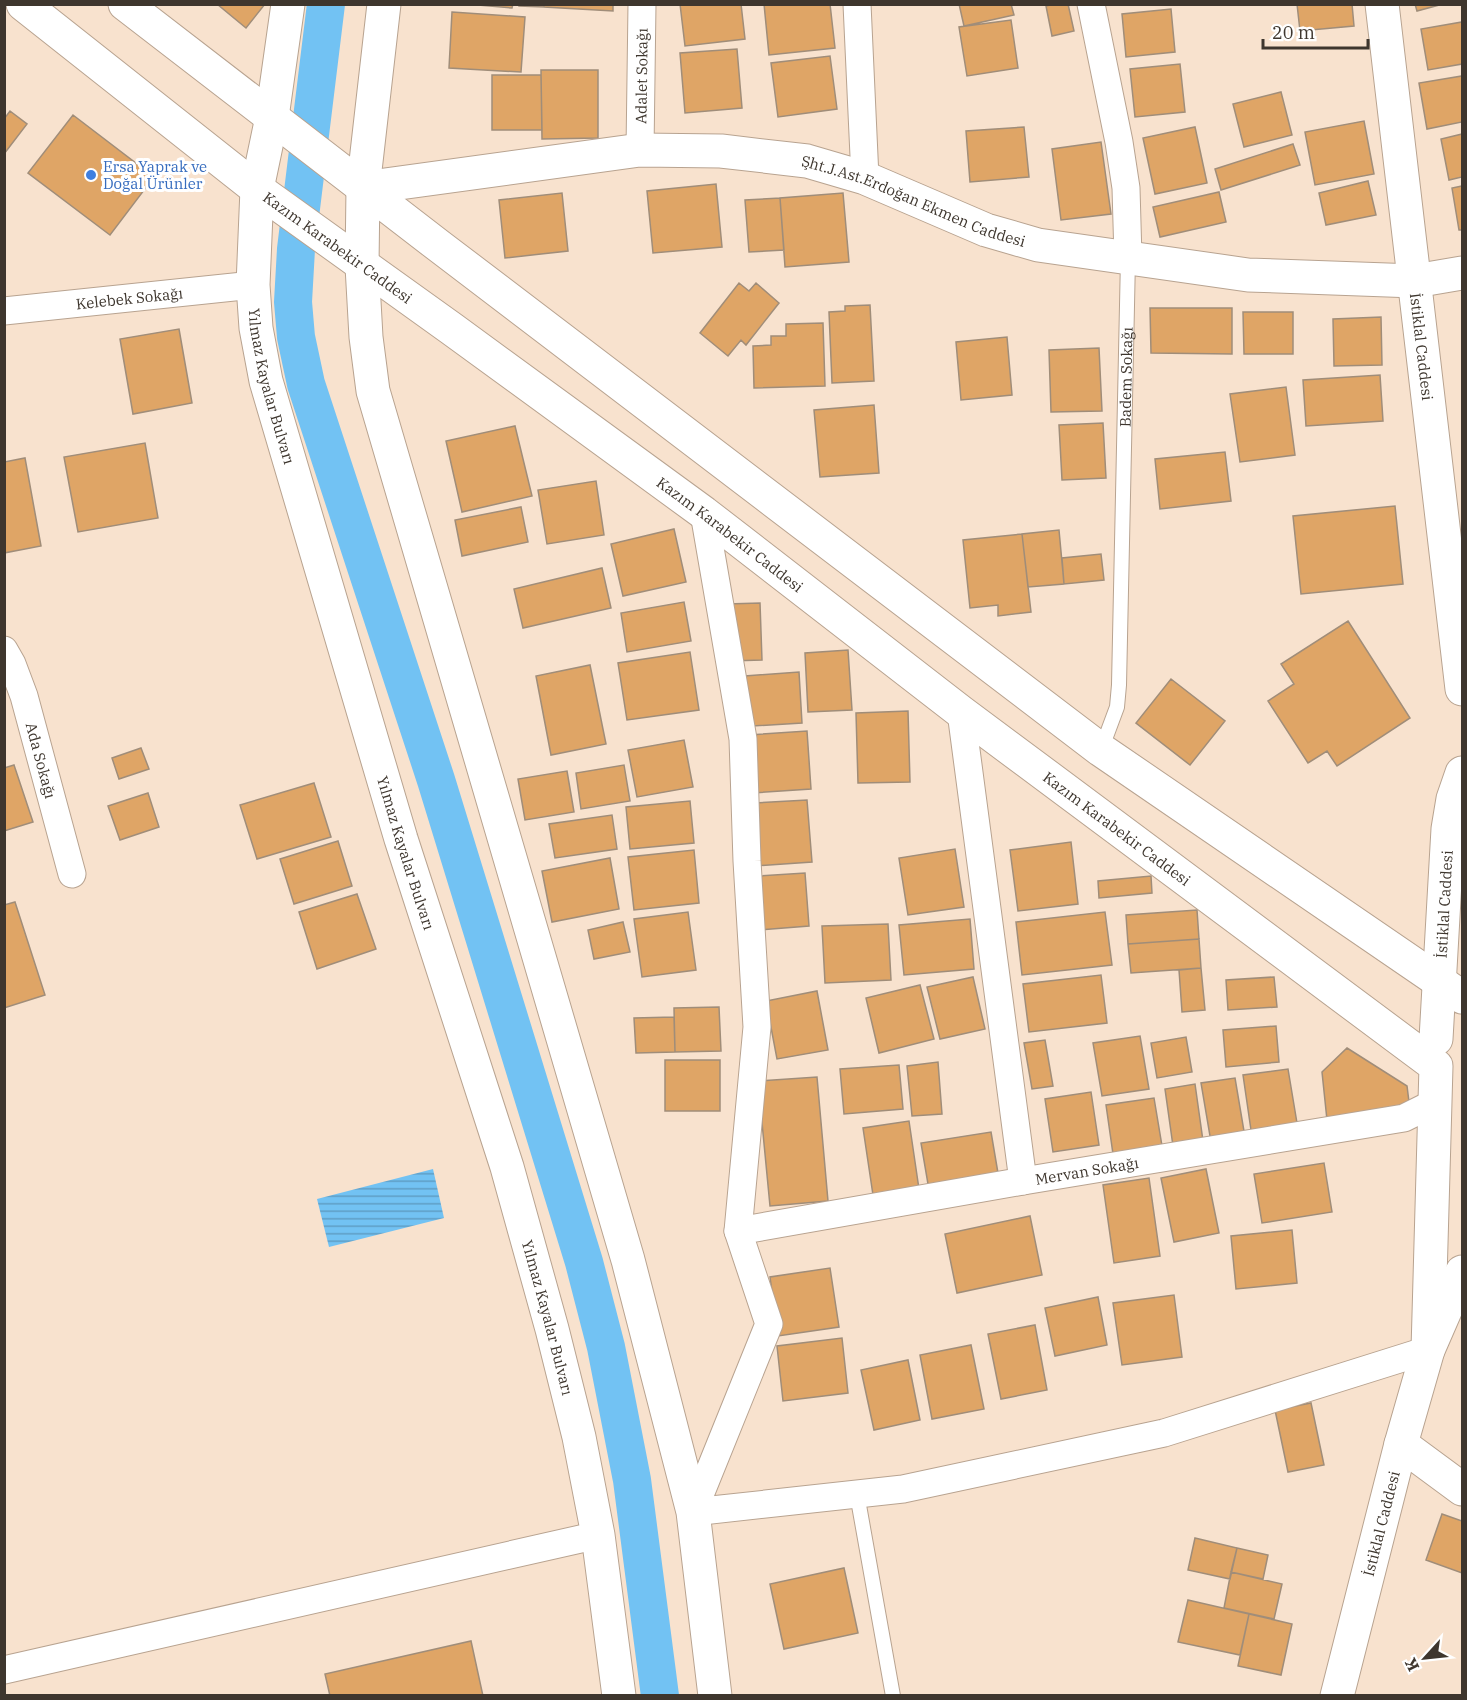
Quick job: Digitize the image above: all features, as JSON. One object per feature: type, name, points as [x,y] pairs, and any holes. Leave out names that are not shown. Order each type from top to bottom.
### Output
[{"type":"street","name":"Kazım Karabekir Caddesi","points":[[23,4],[257,189],[704,513],[961,712],[1436,1052],[1443,1080],[1454,1090],[1448,1098]]},
{"type":"street","points":[[125,4],[1101,750],[1451,990]]},
{"type":"street","name":"Yılmaz Kayalar Bulvarı","points":[[288,4],[272,117],[257,189],[253,285],[256,328],[266,381],[401,839],[507,1167],[552,1329],[579,1437],[598,1535],[619,1695]]},
{"type":"street","points":[[384,4],[363,188],[362,266],[366,337],[373,391],[628,1260],[693,1512],[715,1695]]},
{"type":"street","name":"Adalet Sokağı","points":[[640,150],[642,4]]},
{"type":"street","points":[[857,4],[866,178]]},
{"type":"street","name":"Badem Sokağı","points":[[1091,4],[1126,188],[1128,258]]},
{"type":"street","name":"İstiklal Caddesi","points":[[1382,4],[1462,689]]},
{"type":"street","name":"Şht.J.Ast.Erdoğan Ekmen Caddesi","points":[[363,188],[640,150],[721,150],[807,161],[866,178],[986,230],[1038,245],[1248,274],[1415,281],[1462,273]]},
{"type":"street","name":"Kelebek Sokağı","points":[[4,311],[253,285]]},
{"type":"street","points":[[693,1512],[769,1324],[738,1231],[757,1027],[747,861],[743,740],[704,513]]},
{"type":"street","name":"Ada Sokağı","points":[[4,650],[24,696],[72,874]]},
{"type":"street","points":[[961,712],[1023,1180]]},
{"type":"street","name":"İstiklal Caddesi","points":[[1436,1052],[1451,990],[1448,829],[1453,799],[1462,773]]},
{"type":"street","points":[[1436,1052],[1442,1026],[1452,1016],[1462,1012]]},
{"type":"street","name":"İstiklal Caddesi","points":[[1428,1350],[1448,1098]]},
{"type":"street","name":"Mervan Sokağı","points":[[738,1231],[1023,1180],[1404,1118],[1448,1098]]},
{"type":"street","name":"İstiklal Caddesi","points":[[1337,1695],[1401,1444],[1428,1350],[1462,1272]]},
{"type":"street","points":[[693,1512],[903,1489],[1164,1433],[1428,1350]]},
{"type":"street","points":[[1401,1444],[1462,1489]]},
{"type":"street","points":[[4,1670],[598,1535]]},
{"type":"lane","name":"Badem Sokağı","points":[[1101,750],[1117,707],[1119,685],[1128,258]]},
{"type":"lane","points":[[857,1494],[893,1695]]},
{"type":"water","points":[[433,1169],[444,1218],[329,1247],[317,1199]]},
{"type":"building","points":[[217,4],[265,4],[246,28]]},
{"type":"building","points":[[466,4],[513,4],[512,8]]},
{"type":"building","points":[[519,4],[544,4],[544,7],[519,6]]},
{"type":"building","points":[[544,4],[613,4],[613,11],[544,7]]},
{"type":"building","points":[[680,4],[741,4],[745,39],[685,46]]},
{"type":"building","points":[[764,4],[830,4],[835,48],[769,55]]},
{"type":"building","points":[[959,4],[1011,4],[1014,15],[964,26]]},
{"type":"building","points":[[1068,4],[1074,31],[1052,36],[1046,6]]},
{"type":"building","points":[[1297,4],[1352,4],[1354,26],[1300,31]]},
{"type":"building","points":[[1415,4],[1443,4],[1417,11]]},
{"type":"building","points":[[1171,9],[1175,52],[1126,57],[1122,14]]},
{"type":"building","points":[[452,12],[525,17],[521,72],[449,68]]},
{"type":"building","points":[[1011,20],[1018,68],[967,76],[959,27]]},
{"type":"building","points":[[1462,22],[1462,64],[1428,70],[1421,29]]},
{"type":"building","points":[[737,49],[742,108],[685,113],[680,53]]},
{"type":"building","points":[[830,56],[837,109],[778,117],[771,63]]},
{"type":"building","points":[[1180,64],[1185,112],[1135,117],[1130,69]]},
{"type":"building","points":[[541,70],[598,70],[598,138],[542,139]]},
{"type":"building","points":[[492,75],[541,75],[542,130],[492,130]]},
{"type":"building","points":[[1462,76],[1462,122],[1427,129],[1419,83]]},
{"type":"building","points":[[1281,92],[1292,135],[1244,147],[1233,104]]},
{"type":"building","points":[[10,111],[27,124],[4,154],[4,119]]},
{"type":"building","points":[[73,115],[154,177],[110,235],[28,173]]},
{"type":"building","points":[[1364,121],[1374,174],[1315,185],[1305,132]]},
{"type":"building","points":[[1024,127],[1029,177],[970,182],[966,131]]},
{"type":"building","points":[[1195,127],[1207,183],[1155,194],[1143,138]]},
{"type":"building","points":[[1462,134],[1462,177],[1449,180],[1441,139]]},
{"type":"building","points":[[1101,142],[1111,214],[1061,220],[1052,149]]},
{"type":"building","points":[[1293,144],[1300,165],[1221,190],[1215,169]]},
{"type":"building","points":[[1368,181],[1376,215],[1326,225],[1319,193]]},
{"type":"building","points":[[716,184],[722,247],[653,253],[647,191]]},
{"type":"building","points":[[1462,186],[1462,230],[1459,230],[1452,188]]},
{"type":"building","points":[[1219,192],[1226,222],[1160,237],[1153,207]]},
{"type":"building","points":[[562,193],[568,251],[505,258],[499,200]]},
{"type":"building","points":[[843,193],[849,262],[785,267],[780,198]]},
{"type":"building","points":[[780,198],[784,250],[749,252],[745,200]]},
{"type":"building","points":[[739,283],[749,291],[756,283],[779,303],[746,345],[741,340],[728,356],[700,333]]},
{"type":"building","points":[[870,305],[874,381],[832,383],[829,312],[845,311],[845,306]]},
{"type":"building","points":[[1150,308],[1232,308],[1232,354],[1151,353]]},
{"type":"building","points":[[1243,312],[1293,312],[1293,354],[1244,354]]},
{"type":"building","points":[[1381,317],[1382,365],[1334,366],[1333,319]]},
{"type":"building","points":[[823,323],[825,386],[754,388],[753,346],[771,345],[771,336],[786,336],[786,324]]},
{"type":"building","points":[[179,329],[192,403],[133,414],[120,339]]},
{"type":"building","points":[[1007,337],[1012,395],[961,400],[956,342]]},
{"type":"building","points":[[1099,348],[1102,411],[1051,412],[1049,350]]},
{"type":"building","points":[[1380,375],[1383,421],[1306,426],[1303,380]]},
{"type":"building","points":[[1286,387],[1295,455],[1240,462],[1230,394]]},
{"type":"building","points":[[874,405],[879,473],[820,477],[814,410]]},
{"type":"building","points":[[1103,423],[1106,478],[1062,480],[1059,425]]},
{"type":"building","points":[[515,426],[532,496],[462,512],[446,441]]},
{"type":"building","points":[[145,443],[158,518],[78,532],[64,457]]},
{"type":"building","points":[[1225,452],[1231,501],[1160,509],[1155,459]]},
{"type":"building","points":[[25,458],[41,546],[4,553],[4,462]]},
{"type":"building","points":[[596,481],[604,535],[547,544],[538,490]]},
{"type":"building","points":[[1395,506],[1403,584],[1301,594],[1293,516]]},
{"type":"building","points":[[521,507],[528,542],[462,556],[455,520]]},
{"type":"building","points":[[674,529],[686,582],[623,596],[611,544]]},
{"type":"building","points":[[1059,530],[1064,584],[1028,587],[1022,534]]},
{"type":"building","points":[[1022,534],[1031,612],[998,616],[998,605],[970,608],[963,540]]},
{"type":"building","points":[[1101,554],[1104,580],[1064,584],[1062,558]]},
{"type":"building","points":[[602,568],[611,608],[523,628],[514,589]]},
{"type":"building","points":[[684,602],[691,641],[627,652],[621,613]]},
{"type":"building","points":[[760,603],[762,660],[729,661],[727,604]]},
{"type":"building","points":[[1348,621],[1410,718],[1337,766],[1327,751],[1308,763],[1268,701],[1294,684],[1281,664]]},
{"type":"building","points":[[848,650],[852,710],[808,712],[805,653]]},
{"type":"building","points":[[690,652],[699,710],[627,720],[618,663]]},
{"type":"building","points":[[590,665],[606,744],[551,755],[536,676]]},
{"type":"building","points":[[799,672],[802,723],[736,727],[732,677]]},
{"type":"building","points":[[1171,679],[1225,721],[1190,765],[1136,723]]},
{"type":"building","points":[[908,711],[910,782],[858,783],[856,713]]},
{"type":"building","points":[[807,731],[811,789],[737,794],[733,736]]},
{"type":"building","points":[[684,740],[693,787],[637,797],[628,750]]},
{"type":"building","points":[[141,748],[149,769],[119,779],[112,758]]},
{"type":"building","points":[[14,765],[33,822],[4,831],[4,768]]},
{"type":"building","points":[[624,765],[630,801],[581,809],[576,773]]},
{"type":"building","points":[[567,771],[574,812],[525,820],[518,779]]},
{"type":"building","points":[[314,783],[331,837],[257,859],[240,805]]},
{"type":"building","points":[[148,793],[159,827],[120,840],[108,806]]},
{"type":"building","points":[[807,800],[812,862],[740,867],[736,804]]},
{"type":"building","points":[[690,801],[694,843],[630,849],[626,807]]},
{"type":"building","points":[[612,815],[617,849],[555,858],[549,824]]},
{"type":"building","points":[[338,841],[352,886],[294,904],[280,859]]},
{"type":"building","points":[[1071,842],[1078,904],[1018,911],[1010,850]]},
{"type":"building","points":[[955,849],[964,907],[908,915],[899,858]]},
{"type":"building","points":[[694,850],[699,903],[634,910],[628,857]]},
{"type":"building","points":[[610,858],[619,909],[552,922],[542,871]]},
{"type":"building","points":[[805,873],[809,926],[748,931],[744,877]]},
{"type":"building","points":[[1151,876],[1152,893],[1099,898],[1098,881]]},
{"type":"building","points":[[357,894],[376,949],[317,969],[299,912]]},
{"type":"building","points":[[15,902],[45,995],[4,1008],[4,905]]},
{"type":"building","points":[[1197,910],[1199,939],[1128,944],[1126,915]]},
{"type":"building","points":[[688,912],[696,970],[642,977],[634,919]]},
{"type":"building","points":[[1105,912],[1112,965],[1022,975],[1016,922]]},
{"type":"building","points":[[970,919],[974,969],[904,975],[899,925]]},
{"type":"building","points":[[623,922],[630,952],[594,959],[588,930]]},
{"type":"building","points":[[888,924],[891,980],[825,983],[822,926]]},
{"type":"building","points":[[1199,939],[1201,968],[1131,973],[1128,944]]},
{"type":"building","points":[[1201,968],[1205,1010],[1182,1012],[1179,970]]},
{"type":"building","points":[[1101,975],[1107,1023],[1029,1032],[1023,984]]},
{"type":"building","points":[[973,977],[985,1029],[940,1039],[927,987]]},
{"type":"building","points":[[1274,977],[1277,1007],[1228,1010],[1226,980]]},
{"type":"building","points":[[920,985],[934,1039],[879,1053],[866,998]]},
{"type":"building","points":[[817,991],[828,1050],[777,1059],[766,1001]]},
{"type":"building","points":[[719,1007],[721,1051],[675,1052],[674,1008]]},
{"type":"building","points":[[674,1017],[675,1052],[636,1053],[634,1018]]},
{"type":"building","points":[[1276,1026],[1279,1062],[1226,1067],[1223,1030]]},
{"type":"building","points":[[1140,1036],[1149,1089],[1102,1096],[1093,1043]]},
{"type":"building","points":[[1186,1037],[1192,1072],[1157,1078],[1151,1043]]},
{"type":"building","points":[[1045,1040],[1053,1086],[1032,1089],[1024,1043]]},
{"type":"building","points":[[1347,1048],[1407,1086],[1409,1102],[1401,1111],[1327,1120],[1322,1072]]},
{"type":"building","points":[[665,1060],[720,1060],[720,1111],[665,1111]]},
{"type":"building","points":[[938,1062],[942,1114],[912,1116],[907,1066]]},
{"type":"building","points":[[899,1065],[903,1109],[844,1114],[840,1069]]},
{"type":"building","points":[[1288,1069],[1297,1123],[1251,1130],[1243,1075]]},
{"type":"building","points":[[817,1077],[828,1201],[770,1206],[758,1081]]},
{"type":"building","points":[[1235,1078],[1245,1137],[1211,1142],[1201,1083]]},
{"type":"building","points":[[1195,1084],[1203,1141],[1173,1146],[1165,1089]]},
{"type":"building","points":[[1091,1092],[1099,1145],[1053,1152],[1045,1099]]},
{"type":"building","points":[[1154,1098],[1162,1146],[1113,1154],[1106,1105]]},
{"type":"building","points":[[909,1121],[919,1189],[873,1195],[863,1128]]},
{"type":"building","points":[[991,1132],[999,1179],[929,1190],[921,1143]]},
{"type":"building","points":[[1324,1163],[1332,1212],[1262,1223],[1254,1174]]},
{"type":"building","points":[[1206,1169],[1219,1233],[1174,1242],[1161,1178]]},
{"type":"building","points":[[1149,1178],[1160,1256],[1114,1263],[1103,1185]]},
{"type":"building","points":[[1030,1216],[1042,1275],[957,1293],[945,1234]]},
{"type":"building","points":[[1292,1230],[1297,1283],[1236,1289],[1231,1236]]},
{"type":"building","points":[[830,1268],[839,1327],[778,1336],[770,1277]]},
{"type":"building","points":[[1174,1295],[1182,1357],[1122,1365],[1113,1303]]},
{"type":"building","points":[[1098,1297],[1107,1345],[1055,1356],[1045,1308]]},
{"type":"building","points":[[1035,1325],[1047,1390],[1001,1399],[988,1334]]},
{"type":"building","points":[[842,1338],[848,1393],[783,1401],[777,1346]]},
{"type":"building","points":[[971,1345],[984,1409],[932,1419],[920,1355]]},
{"type":"building","points":[[908,1360],[920,1420],[874,1430],[861,1370]]},
{"type":"building","points":[[1311,1403],[1324,1465],[1288,1472],[1275,1410]]},
{"type":"building","points":[[1442,1514],[1462,1521],[1462,1573],[1426,1560]]},
{"type":"building","points":[[1195,1538],[1237,1548],[1230,1579],[1188,1570]]},
{"type":"building","points":[[1237,1548],[1268,1555],[1263,1579],[1231,1572]]},
{"type":"building","points":[[844,1568],[858,1633],[784,1649],[770,1584]]},
{"type":"building","points":[[1231,1572],[1282,1584],[1274,1619],[1224,1608]]},
{"type":"building","points":[[1188,1600],[1249,1614],[1240,1655],[1178,1642]]},
{"type":"building","points":[[1249,1614],[1292,1624],[1281,1675],[1238,1666]]},
{"type":"building","points":[[471,1641],[483,1696],[330,1696],[325,1674]]},
{"type":"waterway","points":[[326,4],[296,249],[293,302],[296,337],[306,384],[436,780],[584,1262],[606,1347],[632,1480],[660,1696]]},
{"type":"place","name":"Ersa Yaprak ve Doğal Ürünler","points":[[91,175]]}]
